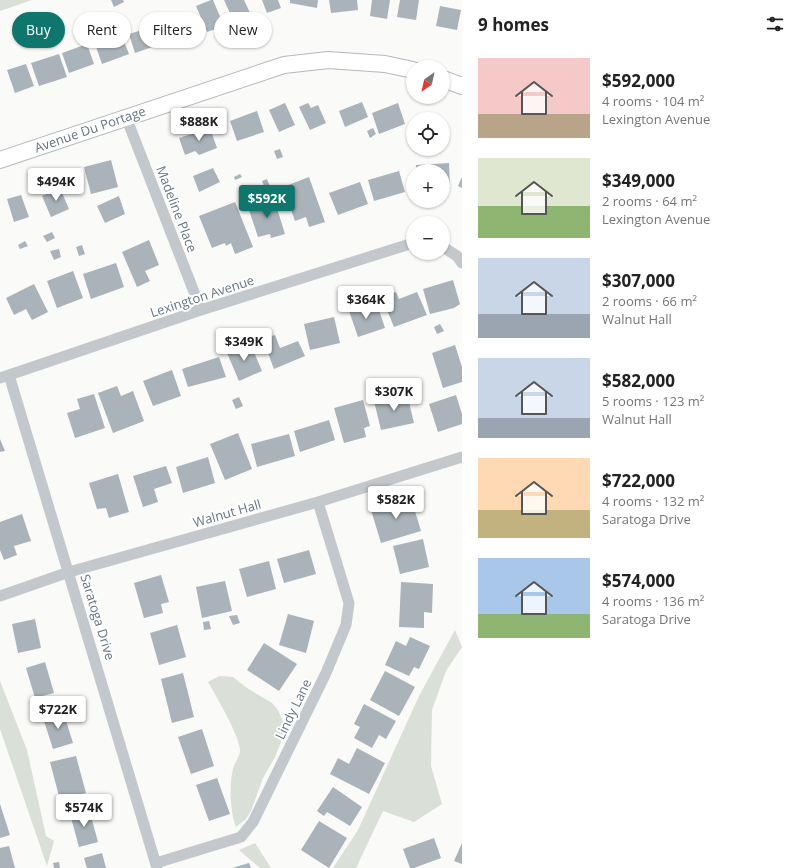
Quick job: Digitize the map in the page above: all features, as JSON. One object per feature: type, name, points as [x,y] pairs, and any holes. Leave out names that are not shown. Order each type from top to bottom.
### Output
[{"type":"street","name":"Avenue Du Portage","points":[[0,160],[126,117],[284,66],[328,60],[385,64],[406,68]]},
{"type":"street","points":[[450,82],[462,86]]},
{"type":"street","name":"Madeline Place","points":[[126,117],[201,310]]},
{"type":"street","name":"Lexington Avenue","points":[[5,377],[201,310],[406,245]]},
{"type":"street","points":[[450,252],[457,256],[462,263]]},
{"type":"street","name":"Saratoga Drive","points":[[5,377],[70,572],[156,865]]},
{"type":"street","name":"Walnut Hall","points":[[0,596],[70,572],[318,502],[462,457]]},
{"type":"street","name":"Lindy Lane","points":[[156,865],[241,838],[253,822],[326,673],[346,625],[349,603],[318,502]]},
{"type":"shaded area","points":[[0,0],[32,0],[0,11]]},
{"type":"shaded area","points":[[455,630],[462,647],[446,671],[432,710],[431,766],[442,804],[414,822],[383,811],[356,868],[333,868],[358,830],[419,696]]},
{"type":"shaded area","points":[[219,676],[233,677],[247,688],[272,703],[278,710],[284,724],[285,732],[275,757],[263,778],[251,811],[246,819],[236,827],[231,806],[231,783],[234,767],[240,752],[237,738],[208,682]]},
{"type":"shaded area","points":[[0,681],[27,750],[46,836],[54,841],[47,866],[0,729]]},
{"type":"shaded area","points":[[255,843],[271,868],[260,868],[239,850]]},
{"type":"building","points":[[111,0],[123,0],[124,2],[114,7]]},
{"type":"building","points":[[213,0],[218,12],[214,12],[214,30],[207,32],[206,12],[199,12],[196,6]]},
{"type":"building","points":[[224,0],[244,0],[250,12],[230,12]]},
{"type":"building","points":[[262,0],[278,0],[281,8],[267,12]]},
{"type":"building","points":[[290,0],[318,0],[317,8],[290,3]]},
{"type":"building","points":[[329,0],[357,0],[358,10],[331,13]]},
{"type":"building","points":[[372,0],[390,0],[387,19],[370,16]]},
{"type":"building","points":[[400,0],[419,0],[416,20],[397,17]]},
{"type":"building","points":[[440,6],[461,10],[457,30],[436,26]]},
{"type":"building","points":[[139,31],[139,48],[149,48],[135,53],[131,40],[131,33]]},
{"type":"building","points":[[76,48],[88,48],[94,64],[69,73],[62,53]]},
{"type":"building","points":[[96,48],[127,48],[129,54],[102,64]]},
{"type":"building","points":[[59,54],[67,77],[39,86],[31,63]]},
{"type":"building","points":[[26,64],[34,86],[15,93],[7,70]]},
{"type":"building","points":[[362,102],[368,117],[345,127],[339,111]]},
{"type":"building","points":[[285,103],[295,125],[279,132],[269,110]]},
{"type":"building","points":[[308,103],[311,108],[318,105],[326,123],[310,130],[299,107]]},
{"type":"building","points":[[398,103],[405,124],[379,134],[372,113]]},
{"type":"building","points":[[257,111],[264,132],[237,141],[230,121]]},
{"type":"building","points":[[210,128],[217,148],[199,155],[195,151],[185,155],[179,138]]},
{"type":"building","points":[[373,128],[376,134],[370,138],[367,131]]},
{"type":"building","points":[[280,149],[283,157],[277,159],[274,151]]},
{"type":"building","points":[[111,160],[118,187],[91,194],[84,167]]},
{"type":"building","points":[[213,168],[220,182],[199,192],[193,176]]},
{"type":"building","points":[[399,171],[405,192],[374,201],[368,180]]},
{"type":"building","points":[[240,174],[242,177],[235,180],[234,177]]},
{"type":"building","points":[[309,177],[325,222],[309,227],[306,217],[295,221],[283,187]]},
{"type":"building","points":[[462,177],[462,188],[458,186]]},
{"type":"building","points":[[267,179],[271,189],[266,191],[262,181]]},
{"type":"building","points":[[360,182],[368,204],[338,215],[329,193]]},
{"type":"building","points":[[60,188],[69,209],[51,217],[42,196]]},
{"type":"building","points":[[21,195],[29,217],[14,222],[7,199]]},
{"type":"building","points":[[119,196],[125,214],[105,223],[97,206]]},
{"type":"building","points":[[274,199],[285,234],[271,238],[270,234],[258,237],[248,207]]},
{"type":"building","points":[[235,202],[253,247],[235,254],[231,243],[226,246],[225,243],[212,248],[199,216]]},
{"type":"building","points":[[52,232],[55,238],[47,242],[43,236]]},
{"type":"building","points":[[149,240],[159,265],[145,271],[150,281],[137,287],[122,252]]},
{"type":"building","points":[[25,241],[28,246],[20,249],[18,245]]},
{"type":"building","points":[[82,245],[85,254],[79,256],[76,247]]},
{"type":"building","points":[[59,249],[61,257],[54,260],[50,251]]},
{"type":"building","points":[[116,263],[124,287],[91,299],[83,274]]},
{"type":"building","points":[[73,271],[83,298],[57,308],[47,281]]},
{"type":"building","points":[[453,280],[460,304],[454,308],[430,314],[423,289]]},
{"type":"building","points":[[34,284],[48,312],[32,320],[26,309],[14,315],[6,298]]},
{"type":"building","points":[[396,292],[399,299],[417,292],[427,315],[394,327],[382,298]]},
{"type":"building","points":[[361,303],[363,313],[378,307],[385,328],[358,337],[348,308]]},
{"type":"building","points":[[334,317],[340,343],[310,350],[304,324]]},
{"type":"building","points":[[440,324],[444,331],[437,334],[434,327]]},
{"type":"building","points":[[275,335],[280,348],[298,341],[305,356],[274,369],[263,340]]},
{"type":"building","points":[[250,343],[262,371],[239,381],[227,353]]},
{"type":"building","points":[[455,345],[462,367],[462,382],[443,388],[432,353]]},
{"type":"building","points":[[219,357],[226,377],[188,387],[182,369]]},
{"type":"building","points":[[172,370],[181,396],[153,406],[143,381]]},
{"type":"building","points":[[117,386],[121,396],[133,391],[144,421],[113,433],[98,393]]},
{"type":"building","points":[[94,394],[105,428],[75,438],[67,413],[80,409],[77,399]]},
{"type":"building","points":[[407,394],[414,423],[381,430],[374,401]]},
{"type":"building","points":[[456,395],[462,414],[462,424],[438,432],[429,404]]},
{"type":"building","points":[[239,397],[243,406],[236,409],[232,400]]},
{"type":"building","points":[[363,400],[370,426],[364,428],[366,437],[344,443],[334,408]]},
{"type":"building","points":[[329,420],[335,440],[300,452],[294,431]]},
{"type":"building","points":[[238,433],[252,469],[225,480],[210,444]]},
{"type":"building","points":[[289,434],[295,456],[257,467],[251,444]]},
{"type":"building","points":[[0,439],[5,451],[0,452]]},
{"type":"building","points":[[208,457],[215,483],[183,493],[176,467]]},
{"type":"building","points":[[166,466],[172,483],[154,489],[158,502],[143,507],[133,476]]},
{"type":"building","points":[[118,474],[129,512],[109,518],[106,508],[97,509],[89,483]]},
{"type":"building","points":[[411,498],[421,531],[381,543],[371,510]]},
{"type":"building","points":[[22,514],[31,541],[14,546],[17,555],[4,560],[0,550],[0,522]]},
{"type":"building","points":[[423,539],[429,567],[400,574],[393,546]]},
{"type":"building","points":[[309,550],[316,574],[284,583],[277,559]]},
{"type":"building","points":[[269,561],[276,589],[247,597],[239,569]]},
{"type":"building","points":[[161,575],[169,602],[161,604],[163,613],[144,618],[134,583]]},
{"type":"building","points":[[225,581],[232,611],[202,618],[196,587]]},
{"type":"building","points":[[401,582],[433,584],[432,613],[424,612],[424,628],[399,627]]},
{"type":"building","points":[[288,614],[314,621],[306,653],[279,645]]},
{"type":"building","points":[[237,615],[240,623],[233,625],[229,616]]},
{"type":"building","points":[[35,619],[41,648],[18,653],[12,624]]},
{"type":"building","points":[[209,621],[211,629],[204,630],[203,622]]},
{"type":"building","points":[[177,625],[186,657],[159,665],[150,633]]},
{"type":"building","points":[[410,637],[430,646],[419,669],[414,667],[409,676],[385,665],[396,641],[406,646]]},
{"type":"building","points":[[264,643],[297,664],[279,691],[247,670]]},
{"type":"building","points":[[45,662],[54,693],[35,698],[26,668]]},
{"type":"building","points":[[385,671],[415,687],[399,716],[370,700]]},
{"type":"building","points":[[183,673],[194,717],[172,723],[161,679]]},
{"type":"building","points":[[364,704],[396,721],[386,739],[379,735],[372,748],[354,738],[360,727],[354,724]]},
{"type":"building","points":[[63,711],[73,743],[53,749],[43,718]]},
{"type":"building","points":[[202,729],[214,766],[191,774],[178,737]]},
{"type":"building","points":[[357,748],[385,763],[369,794],[330,774],[338,758],[349,764]]},
{"type":"building","points":[[76,756],[86,793],[60,800],[50,762]]},
{"type":"building","points":[[217,778],[230,814],[209,821],[196,785]]},
{"type":"building","points":[[333,787],[362,807],[350,826],[327,812],[324,816],[317,811]]},
{"type":"building","points":[[0,804],[10,835],[0,838]]},
{"type":"building","points":[[89,809],[98,842],[79,847],[70,814]]},
{"type":"building","points":[[319,821],[347,838],[329,868],[301,850]]},
{"type":"building","points":[[434,838],[441,858],[414,868],[410,868],[403,849]]},
{"type":"building","points":[[462,843],[462,864],[454,861]]},
{"type":"building","points":[[9,846],[15,868],[0,868],[0,848]]},
{"type":"building","points":[[102,853],[106,868],[87,868],[84,858]]},
{"type":"building","points":[[59,862],[60,868],[54,868],[53,863]]},
{"type":"building","points":[[249,863],[251,868],[232,868]]}]
